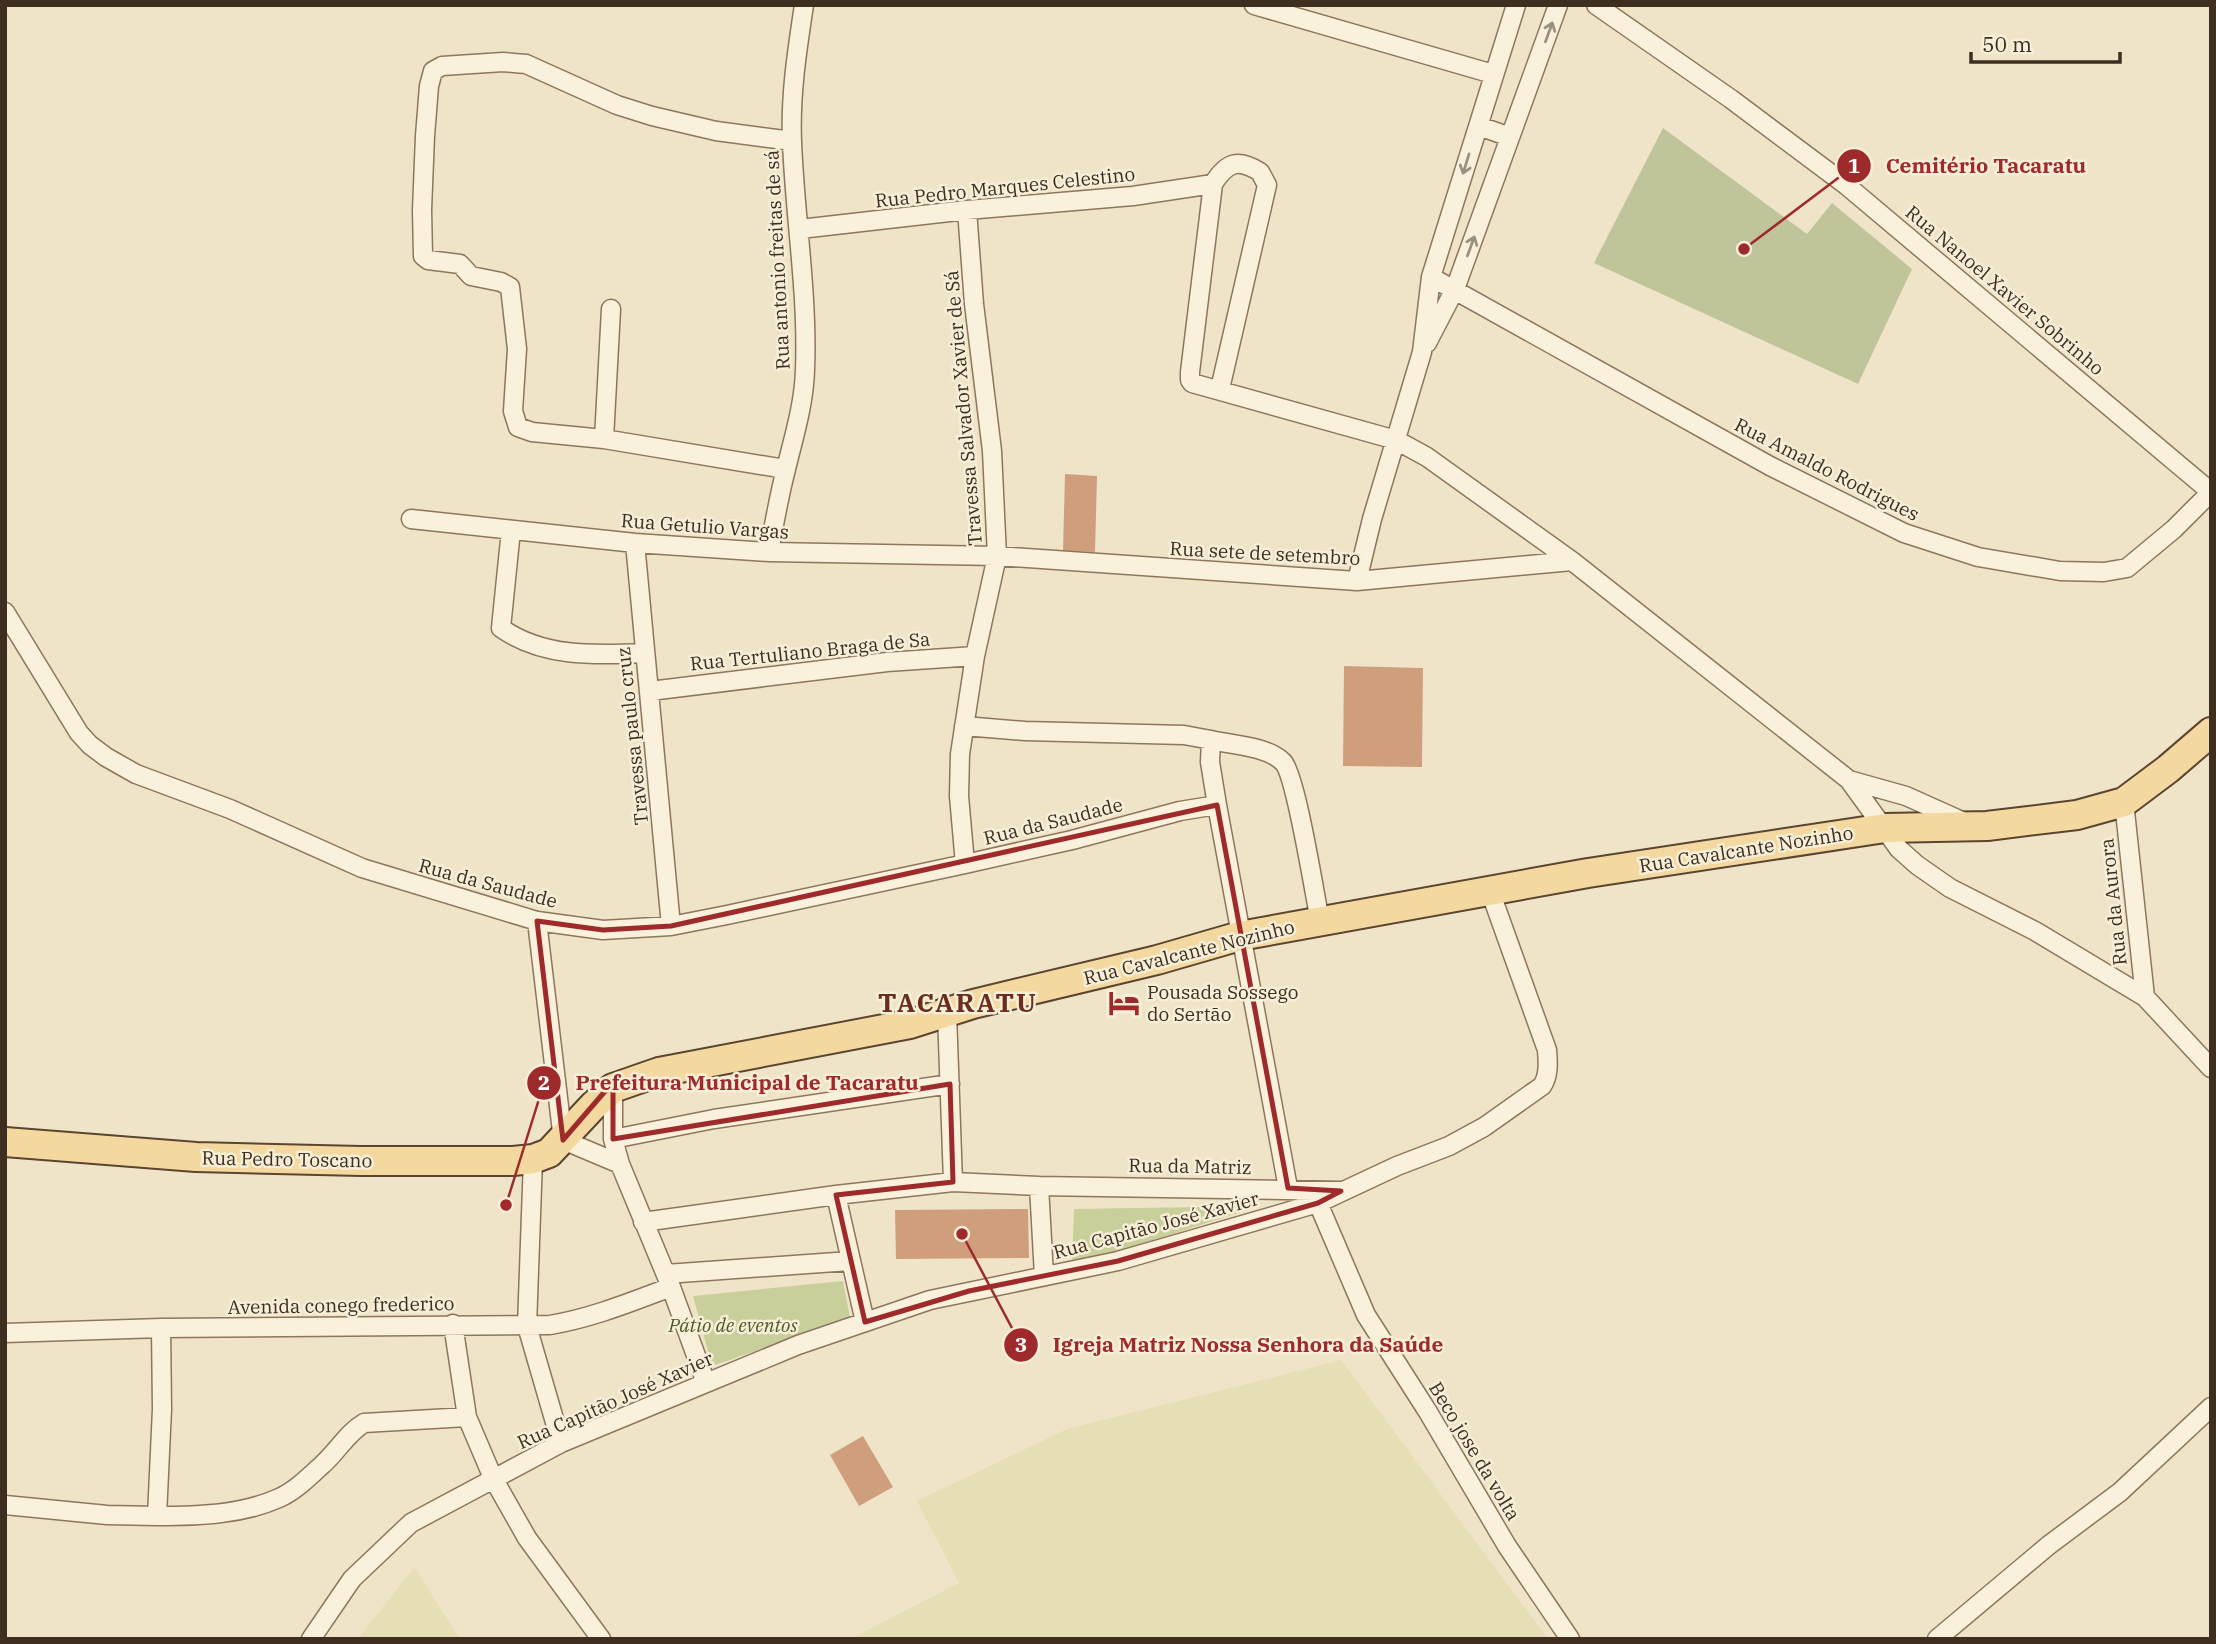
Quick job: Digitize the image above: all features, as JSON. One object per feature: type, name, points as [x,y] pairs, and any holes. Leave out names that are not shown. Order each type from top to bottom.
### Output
[{"type":"main road","name":"Rua da Aurora","points":[[1885,828],[1987,826],[2077,815],[2124,802],[2211,732]]},
{"type":"main road","name":"Rua Cavalcante Nozinho","points":[[563,1140],[613,1088],[683,1067],[910,1024],[1240,936],[1588,873],[1885,828]]},
{"type":"main road","name":"Rua Pedro Toscano","points":[[5,1142],[196,1157],[513,1161],[533,1159],[549,1153],[563,1140]]},
{"type":"street","name":"Rua antonio freitas de sá","points":[[769,552],[798,423],[805,372],[800,229],[792,141],[793,87],[804,5]]},
{"type":"street","points":[[1254,5],[1493,74]]},
{"type":"street","points":[[1357,581],[1422,352],[1431,277],[1516,5]]},
{"type":"street","points":[[1422,352],[1455,289],[1558,5]]},
{"type":"street","name":"Rua Nanoel Xavier Sobrinho","points":[[1596,5],[1731,99],[1846,185],[2211,492]]},
{"type":"street","points":[[786,470],[604,439],[527,432],[518,426],[513,411],[517,349],[510,287],[501,282],[475,278],[460,264],[428,260],[422,254],[429,86],[433,71],[442,66],[503,62],[526,64],[617,104],[652,116],[716,131],[792,141]]},
{"type":"street","points":[[1479,125],[1510,138]]},
{"type":"street","points":[[1213,388],[1266,184],[1260,172],[1250,166],[1234,164],[1224,168],[1213,184],[1189,380],[1198,386],[1396,440],[1427,457],[1572,561],[1849,780],[1899,849],[1917,865],[1950,888],[2045,937],[2145,997],[2211,1068]]},
{"type":"street","name":"Rua Pedro Marques Celestino","points":[[800,229],[967,210],[1133,196],[1213,184]]},
{"type":"street","name":"Travessa Salvador Xavier de Sá","points":[[965,864],[959,796],[960,754],[975,656],[997,556],[992,451],[974,304],[967,210]]},
{"type":"street","name":"Rua Amaldo Rodrigues","points":[[1431,277],[1795,478],[1904,533],[1978,557],[2060,571],[2104,572],[2127,568],[2174,529],[2211,492]]},
{"type":"street","points":[[604,439],[611,309]]},
{"type":"street","name":"Rua Getulio Vargas","points":[[411,519],[635,543],[769,552],[997,556]]},
{"type":"street","points":[[511,530],[501,628],[517,639],[587,656],[645,653]]},
{"type":"street","name":"Travessa paulo cruz","points":[[635,543],[671,926]]},
{"type":"street","name":"Rua sete de setembro","points":[[997,556],[1357,581],[1572,561]]},
{"type":"street","name":"Rua da Saudade","points":[[5,612],[79,733],[106,757],[160,784],[230,809],[362,868],[537,921],[603,930],[671,926],[965,864],[1072,840],[1180,811],[1217,805]]},
{"type":"street","name":"Rua Tertuliano Braga de Sa","points":[[650,691],[887,662],[975,656]]},
{"type":"street","points":[[964,726],[1025,731],[1185,735],[1272,754],[1286,766],[1305,843],[1320,922]]},
{"type":"street","points":[[1211,740],[1210,762],[1217,805],[1288,1188]]},
{"type":"street","points":[[1849,780],[1906,796],[1969,825]]},
{"type":"street","name":"Rua da Aurora","points":[[2124,802],[2145,997]]},
{"type":"street","name":"Rua Capitão José Xavier","points":[[311,1639],[352,1579],[403,1530],[493,1478],[561,1443],[798,1345],[930,1300],[1118,1261],[1318,1203],[1397,1166],[1449,1146],[1514,1107],[1545,1081],[1547,1051],[1490,891]]},
{"type":"street","points":[[537,921],[563,1140],[621,1164]]},
{"type":"street","points":[[947,1013],[953,1182]]},
{"type":"street","points":[[613,1139],[714,1119],[950,1084]]},
{"type":"street","points":[[613,1088],[613,1139],[706,1383]]},
{"type":"street","points":[[533,1159],[527,1326],[561,1443]]},
{"type":"street","name":"Rua da Matriz","points":[[643,1222],[953,1182],[1341,1191]]},
{"type":"street","points":[[1039,1186],[1044,1276]]},
{"type":"street","points":[[836,1195],[865,1322]]},
{"type":"street","name":"Beco jose da volta","points":[[1318,1203],[1366,1315],[1428,1412],[1507,1546],[1570,1639]]},
{"type":"street","name":"Avenida conego frederico","points":[[5,1333],[453,1324],[527,1326],[576,1320],[668,1280],[850,1261]]},
{"type":"street","points":[[453,1324],[467,1417],[493,1478],[527,1538],[601,1639]]},
{"type":"street","points":[[157,1516],[162,1409],[161,1328]]},
{"type":"street","points":[[1937,1639],[2049,1545],[2120,1493],[2211,1407]]},
{"type":"street","points":[[5,1505],[107,1516],[218,1514],[279,1498],[325,1463],[356,1428],[364,1423],[467,1417]]},
{"type":"highlighted area","points":[[1217,805],[1288,1188],[1341,1191],[1318,1203],[1118,1261],[969,1291],[865,1322],[836,1195],[953,1182],[950,1084],[613,1139],[613,1082],[563,1140],[537,921],[603,930],[671,926]]},
{"type":"shaded area","points":[[1341,1360],[1548,1639],[850,1639],[959,1583],[917,1501],[1067,1429]]},
{"type":"shaded area","points":[[414,1567],[460,1639],[358,1639]]},
{"type":"green space","points":[[1663,128],[1807,234],[1832,203],[1912,269],[1858,384],[1594,263]]},
{"type":"green space","points":[[1260,1206],[1072,1266],[1074,1209]]},
{"type":"green space","name":"Pátio de eventos","points":[[843,1281],[850,1318],[712,1366],[693,1296]]},
{"type":"building","points":[[1065,474],[1097,476],[1095,552],[1063,551]]},
{"type":"building","points":[[1344,666],[1423,668],[1422,767],[1343,766]]},
{"type":"building","points":[[1028,1209],[1029,1258],[896,1259],[895,1210]]},
{"type":"building","points":[[863,1436],[893,1487],[859,1506],[830,1455]]},
{"type":"place","name":"Cemitério Tacaratu","points":[[1744,249]]},
{"type":"place","name":"Pousada Sossego do Sertão","points":[[1124,1003]]},
{"type":"place","name":"Prefeitura Municipal de Tacaratu","points":[[506,1205]]},
{"type":"place","name":"Igreja Matriz Nossa Senhora da Saúde","points":[[962,1234]]},
{"type":"district","name":"TACARATU","points":[[958,1003]]}]
